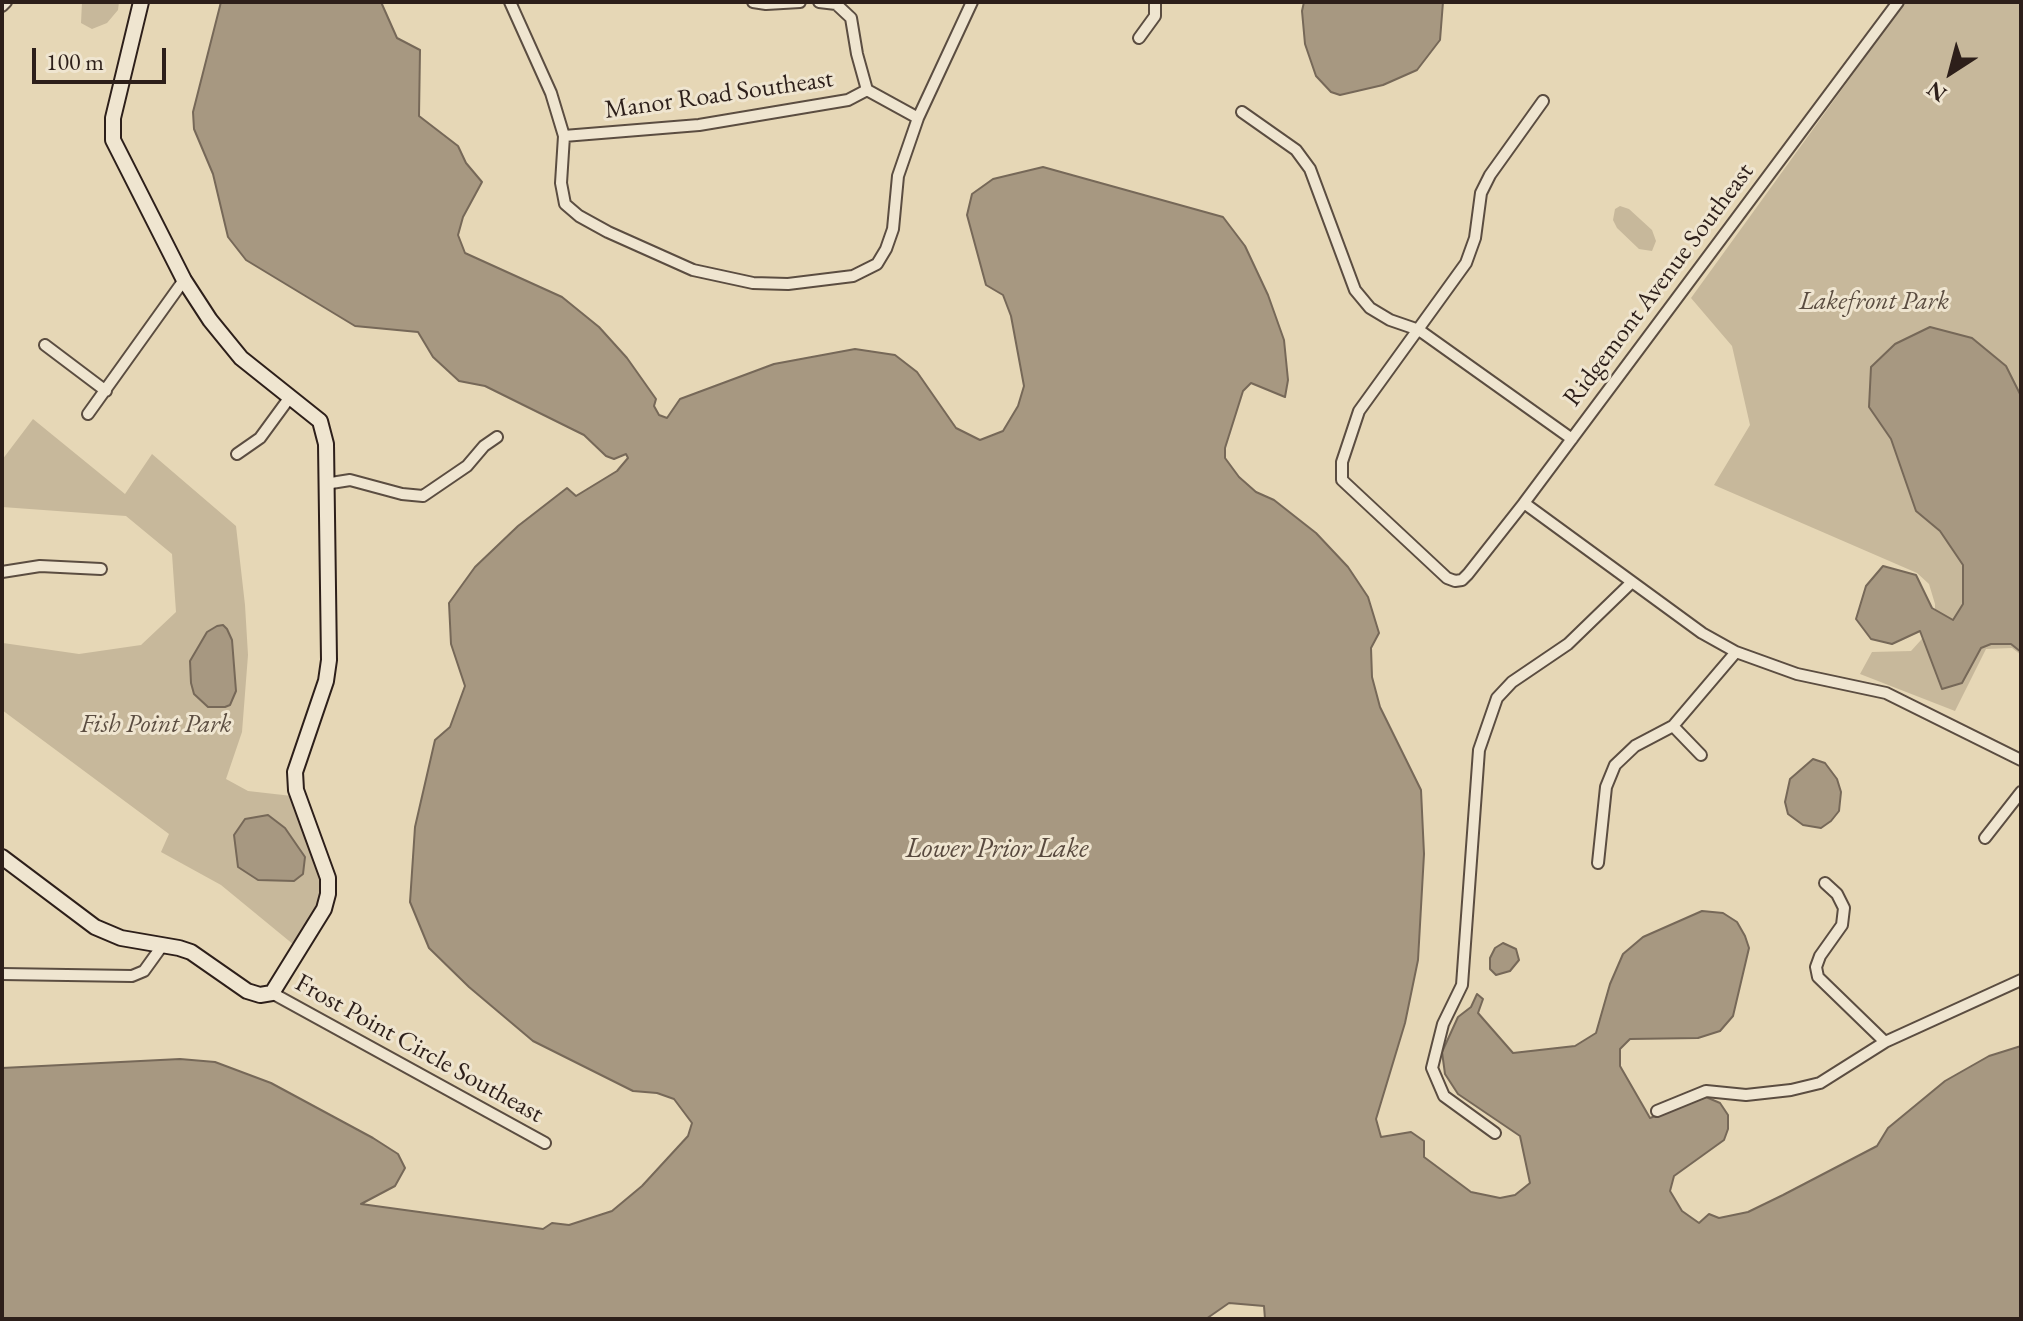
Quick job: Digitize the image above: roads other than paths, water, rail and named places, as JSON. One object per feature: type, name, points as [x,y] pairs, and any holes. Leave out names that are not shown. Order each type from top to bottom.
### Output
[{"type":"street","points":[[2,857],[95,927],[121,938],[191,952],[247,991],[260,995],[272,993],[324,909],[328,894],[328,878],[296,790],[295,772],[326,681],[329,660],[326,444],[320,421],[241,358],[210,320],[184,280],[113,140],[113,118],[141,2]]},
{"type":"street","points":[[510,2],[551,93],[564,136],[561,183],[565,204],[579,216],[693,270],[753,283],[788,284],[853,276],[877,264],[893,229],[898,176],[918,118],[972,2]]},
{"type":"street","points":[[753,2],[800,2]]},
{"type":"street","points":[[819,2],[836,3],[851,18],[867,90]]},
{"type":"street","points":[[1139,38],[1155,16],[1155,2]]},
{"type":"street","name":"Ridgemont Avenue Southeast","points":[[1419,330],[1359,411],[1342,462],[1342,480],[1447,578],[1462,580],[1524,503],[1898,2]]},
{"type":"street","name":"Manor Road Southeast","points":[[564,136],[699,125],[848,100],[867,90],[918,118]]},
{"type":"street","points":[[1419,330],[1466,263],[1475,238],[1481,193],[1490,175],[1543,101]]},
{"type":"street","points":[[1242,112],[1296,150],[1310,169],[1355,290],[1370,308],[1390,320],[1419,330],[1572,439]]},
{"type":"street","points":[[88,414],[184,280]]},
{"type":"street","points":[[45,345],[106,391]]},
{"type":"street","points":[[237,454],[260,438],[290,397]]},
{"type":"street","points":[[325,484],[350,480],[402,494],[423,496],[467,466],[484,446],[497,437]]},
{"type":"street","points":[[1524,503],[1702,633],[1736,652],[1797,674],[1886,693],[2021,760]]},
{"type":"street","points":[[2,572],[40,566],[101,569]]},
{"type":"street","points":[[1495,1133],[1444,1096],[1432,1068],[1443,1024],[1462,985],[1479,750],[1497,698],[1512,682],[1568,644],[1631,583]]},
{"type":"street","points":[[1598,863],[1606,787],[1615,765],[1635,746],[1673,726],[1736,652]]},
{"type":"street","points":[[1673,726],[1701,755]]},
{"type":"street","points":[[1985,838],[2021,792]]},
{"type":"street","points":[[1825,883],[1837,894],[1844,908],[1842,925],[1820,956],[1816,967],[1818,977],[1885,1042]]},
{"type":"street","points":[[2,974],[132,976],[144,971],[162,946]]},
{"type":"street","points":[[1657,1111],[1706,1091],[1746,1095],[1820,1083],[1885,1042],[2021,980]]},
{"type":"street","name":"Frost Point Circle Southeast","points":[[272,993],[545,1143]]},
{"type":"water","name":"Lower Prior Lake","points":[[221,2],[381,2],[397,38],[420,50],[419,116],[458,146],[466,163],[482,182],[463,217],[458,235],[465,253],[562,297],[599,327],[627,358],[656,399],[654,406],[659,415],[667,418],[680,399],[774,364],[855,349],[895,355],[917,372],[956,428],[980,440],[1003,431],[1018,406],[1024,386],[1011,316],[1003,295],[986,285],[967,215],[972,194],[993,179],[1043,167],[1223,217],[1245,246],[1268,295],[1284,340],[1288,380],[1285,397],[1251,383],[1243,391],[1225,448],[1225,458],[1239,477],[1256,492],[1274,500],[1316,533],[1348,567],[1368,597],[1379,633],[1371,648],[1372,677],[1380,707],[1421,790],[1424,854],[1418,960],[1405,1023],[1376,1119],[1381,1137],[1411,1132],[1424,1141],[1424,1157],[1471,1192],[1500,1198],[1515,1195],[1530,1183],[1520,1136],[1458,1094],[1445,1074],[1442,1052],[1458,1017],[1471,1007],[1477,994],[1483,999],[1478,1013],[1513,1053],[1575,1046],[1596,1033],[1610,984],[1623,954],[1643,937],[1702,911],[1723,913],[1737,922],[1749,948],[1733,1016],[1720,1031],[1698,1038],[1630,1039],[1620,1049],[1620,1066],[1650,1118],[1706,1097],[1720,1103],[1728,1115],[1724,1140],[1674,1176],[1670,1191],[1682,1211],[1699,1223],[1709,1214],[1719,1218],[1748,1212],[1783,1195],[1877,1146],[1888,1128],[1945,1081],[1989,1056],[2021,1046],[2021,1319],[1265,1319],[1264,1306],[1229,1303],[1206,1319],[2,1319],[2,1068],[180,1059],[215,1062],[271,1083],[398,1154],[405,1168],[395,1186],[361,1204],[543,1229],[552,1223],[569,1225],[612,1211],[642,1186],[688,1136],[692,1123],[674,1099],[657,1093],[633,1091],[533,1041],[469,987],[429,948],[410,902],[415,827],[435,740],[450,727],[465,686],[451,644],[449,603],[475,567],[518,526],[567,488],[576,496],[617,471],[628,458],[626,454],[614,459],[606,456],[584,435],[485,386],[459,381],[433,357],[418,332],[355,326],[246,260],[228,237],[213,174],[194,129],[193,112]]},
{"type":"water","points":[[1304,2],[1443,2],[1440,40],[1417,70],[1383,85],[1340,95],[1331,92],[1316,76],[1305,44]]},
{"type":"water","points":[[1930,327],[1972,338],[2006,366],[2021,396],[2021,652],[2011,644],[1991,644],[1981,648],[1962,683],[1942,689],[1920,631],[1892,644],[1871,639],[1856,619],[1866,586],[1883,566],[1916,575],[1932,608],[1953,620],[1963,604],[1963,565],[1940,531],[1916,511],[1891,439],[1869,407],[1871,367],[1895,344]]},
{"type":"water","points":[[223,625],[232,640],[236,691],[230,705],[208,707],[194,694],[190,661],[207,632]]},
{"type":"water","points":[[1813,759],[1825,763],[1837,779],[1841,792],[1839,811],[1821,828],[1803,825],[1788,814],[1785,802],[1790,779]]},
{"type":"water","points":[[268,815],[285,828],[305,857],[303,874],[294,881],[258,880],[238,867],[234,835],[245,819]]},
{"type":"water","points":[[1503,943],[1516,949],[1519,960],[1510,971],[1496,975],[1490,969],[1490,958],[1495,948]]},
{"type":"park label","name":"Lakefront Park","points":[[1874,302]]},
{"type":"park label","name":"Fish Point Park","points":[[156,725]]}]
